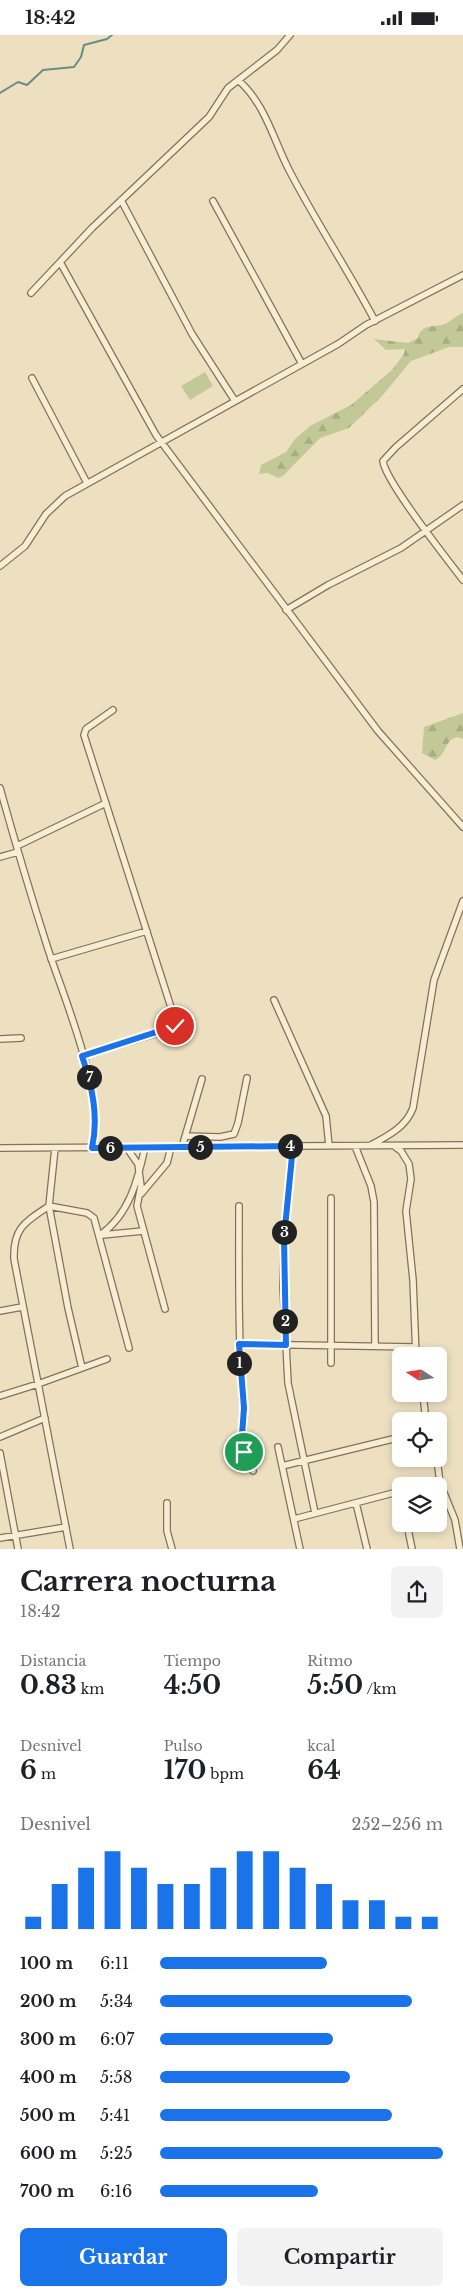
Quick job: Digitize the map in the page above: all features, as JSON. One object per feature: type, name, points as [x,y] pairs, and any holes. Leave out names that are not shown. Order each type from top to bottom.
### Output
[{"type":"street","points":[[31,293],[121,200],[209,117],[224,93],[277,51],[290,35]]},
{"type":"street","points":[[238,80],[263,114],[288,169],[375,321]]},
{"type":"street","points":[[121,200],[192,334],[234,401]]},
{"type":"street","points":[[213,201],[302,363]]},
{"type":"street","points":[[60,263],[132,394],[162,443],[378,731],[463,827]]},
{"type":"street","points":[[0,566],[25,546],[56,503],[87,483],[162,443],[375,321],[463,275]]},
{"type":"street","points":[[32,378],[87,483]]},
{"type":"street","points":[[463,389],[391,451],[383,461],[387,474],[463,580]]},
{"type":"street","points":[[286,610],[328,585],[388,556],[463,505]]},
{"type":"street","points":[[82,1056],[175,1026],[175,1019],[84,735],[86,729],[113,710]]},
{"type":"street","points":[[0,788],[92,1088],[95,1116],[92,1148]]},
{"type":"street","points":[[0,857],[106,803]]},
{"type":"street","points":[[369,1146],[394,1131],[411,1115],[420,1079],[434,980],[463,901]]},
{"type":"street","points":[[51,959],[147,931]]},
{"type":"street","points":[[274,1000],[326,1117],[329,1146]]},
{"type":"street","points":[[0,1039],[21,1038]]},
{"type":"street","points":[[186,1136],[220,1137],[234,1134],[247,1078]]},
{"type":"street","points":[[182,1147],[202,1079]]},
{"type":"street","points":[[239,1344],[414,1347],[414,1305],[406,1211],[411,1179],[409,1164],[401,1151],[393,1145]]},
{"type":"street","points":[[0,1148],[463,1145]]},
{"type":"street","points":[[293,1146],[284,1238],[288,1389],[315,1513]]},
{"type":"street","points":[[355,1146],[371,1185],[374,1202],[375,1346]]},
{"type":"street","points":[[126,1147],[135,1159],[139,1173],[140,1186],[137,1199],[143,1231],[165,1309]]},
{"type":"street","points":[[127,1207],[146,1147]]},
{"type":"street","points":[[100,1235],[114,1224],[167,1163],[170,1147]]},
{"type":"street","points":[[55,1148],[49,1206],[82,1368]]},
{"type":"street","points":[[331,1198],[331,1363]]},
{"type":"street","points":[[70,1549],[14,1259],[15,1238],[19,1229],[49,1206],[91,1215],[100,1235],[129,1348]]},
{"type":"street","points":[[239,1206],[239,1344],[244,1408],[242,1444],[246,1460],[253,1471]]},
{"type":"street","points":[[100,1235],[143,1231]]},
{"type":"street","points":[[0,1311],[22,1307]]},
{"type":"street","points":[[0,1396],[107,1359]]},
{"type":"street","points":[[0,1437],[45,1418]]},
{"type":"street","points":[[282,1466],[392,1439]]},
{"type":"street","points":[[278,1447],[300,1549]]},
{"type":"street","points":[[0,1453],[18,1549]]},
{"type":"street","points":[[294,1519],[392,1495]]},
{"type":"street","points":[[447,1499],[451,1508],[460,1549]]},
{"type":"street","points":[[167,1503],[167,1531],[172,1549]]},
{"type":"street","points":[[356,1503],[367,1549]]},
{"type":"street","points":[[0,1538],[66,1527]]},
{"type":"street","points":[[409,1532],[412,1549]]},
{"type":"green space","points":[[463,313],[463,347],[449,347],[411,361],[382,396],[349,428],[320,438],[283,476],[278,478],[268,473],[259,474],[261,465],[286,452],[295,439],[310,426],[351,405],[392,370],[404,354],[405,349],[386,350],[374,339],[408,343],[418,338],[425,328],[445,324]]},
{"type":"green space","points":[[205,372],[213,386],[190,400],[181,386]]},
{"type":"green space","points":[[463,713],[463,739],[457,737],[450,741],[442,755],[435,760],[422,753],[424,727]]},
{"type":"waterway","points":[[0,93],[18,82],[27,85],[43,70],[74,67],[81,57],[84,45],[107,39],[112,35]]},
{"type":"route","points":[[175,1026],[165,1031],[82,1056],[92,1088],[95,1125],[92,1148],[293,1146],[284,1238],[283,1286],[286,1345],[239,1344],[239,1369],[244,1408],[242,1444],[244,1452]]}]
